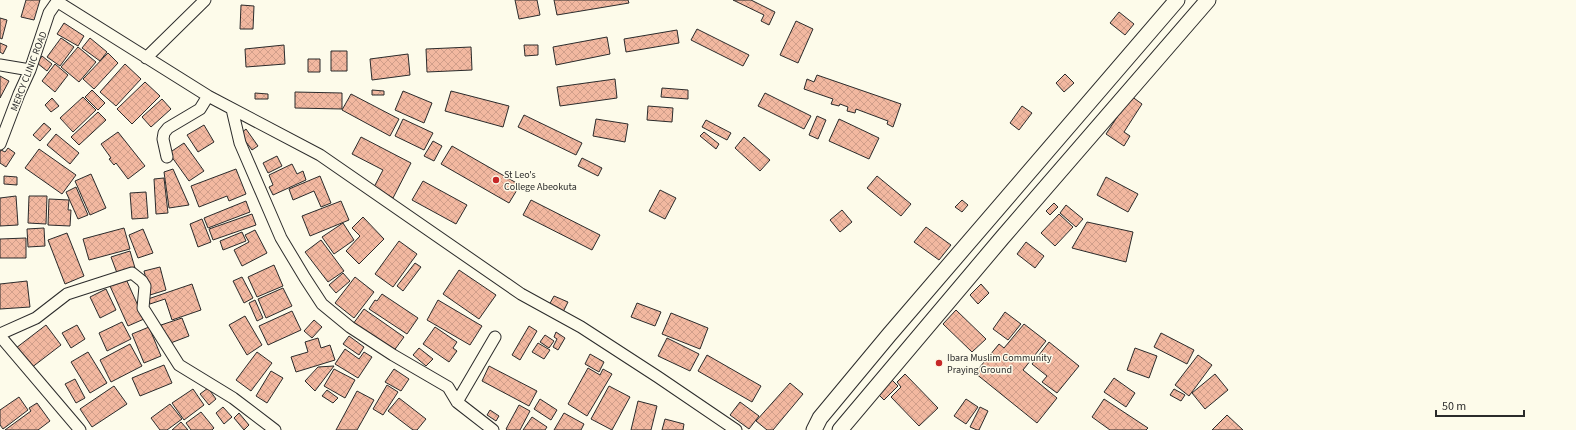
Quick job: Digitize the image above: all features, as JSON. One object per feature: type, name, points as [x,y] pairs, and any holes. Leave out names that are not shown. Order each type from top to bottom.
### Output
[{"type":"main road","points":[[817,424],[889,335],[1177,0]]},
{"type":"main road","points":[[840,430],[997,244],[1208,0]]},
{"type":"street","points":[[146,58],[205,0]]},
{"type":"street","points":[[58,1],[208,96],[320,155],[521,294],[582,328],[736,430]]},
{"type":"street","name":"MERCY CLINIC ROAD","points":[[0,144],[30,70],[49,13],[58,1]]},
{"type":"street","points":[[0,65],[30,70]]},
{"type":"street","points":[[167,157],[163,139],[164,133],[168,128],[200,109],[208,96]]},
{"type":"street","points":[[232,109],[240,143],[281,238],[304,278],[322,304],[350,327],[393,355],[448,387],[457,402],[493,430]]},
{"type":"street","points":[[80,430],[0,335],[36,318],[67,294],[132,273],[142,281],[145,286],[143,308],[179,365],[233,398],[275,430]]},
{"type":"street","points":[[457,402],[495,338]]},
{"type":"building","points":[[26,0],[40,0],[34,20],[21,17]]},
{"type":"building","points":[[515,0],[537,0],[540,15],[519,19]]},
{"type":"building","points":[[554,0],[628,0],[629,3],[557,15]]},
{"type":"building","points":[[733,0],[751,0],[775,12],[769,25],[761,21],[764,15]]},
{"type":"building","points":[[241,5],[254,6],[253,29],[240,29]]},
{"type":"building","points":[[1119,12],[1134,24],[1125,35],[1110,23]]},
{"type":"building","points":[[0,18],[7,20],[2,39],[0,38]]},
{"type":"building","points":[[796,21],[813,29],[798,63],[780,55]]},
{"type":"building","points":[[64,23],[84,36],[78,46],[57,34]]},
{"type":"building","points":[[697,29],[749,55],[743,66],[691,40]]},
{"type":"building","points":[[677,30],[679,43],[626,52],[624,39]]},
{"type":"building","points":[[607,37],[610,54],[556,65],[553,47]]},
{"type":"building","points":[[61,38],[74,47],[60,66],[47,57]]},
{"type":"building","points":[[90,38],[107,52],[100,61],[82,48]]},
{"type":"building","points":[[0,43],[7,46],[3,54],[0,52]]},
{"type":"building","points":[[284,45],[285,64],[246,67],[245,49]]},
{"type":"building","points":[[524,45],[538,45],[538,55],[525,56]]},
{"type":"building","points":[[78,47],[96,62],[79,82],[61,67]]},
{"type":"building","points":[[471,47],[472,70],[427,72],[426,49]]},
{"type":"building","points":[[331,51],[347,51],[347,71],[331,71]]},
{"type":"building","points":[[108,53],[118,63],[94,89],[83,79]]},
{"type":"building","points":[[408,54],[410,75],[372,80],[370,59]]},
{"type":"building","points":[[42,56],[52,64],[47,71],[37,63]]},
{"type":"building","points":[[308,59],[320,59],[320,72],[308,72]]},
{"type":"building","points":[[55,64],[68,75],[55,92],[42,81]]},
{"type":"building","points":[[125,64],[141,79],[116,106],[100,92]]},
{"type":"building","points":[[1065,74],[1074,83],[1064,92],[1056,83]]},
{"type":"building","points":[[817,75],[901,104],[893,127],[887,124],[888,121],[856,109],[855,113],[847,111],[848,107],[840,104],[839,106],[831,104],[833,99],[804,89],[807,79],[814,82]]},
{"type":"building","points":[[0,76],[9,81],[0,98]]},
{"type":"building","points":[[615,79],[617,98],[560,106],[557,87]]},
{"type":"building","points":[[145,82],[160,96],[132,124],[117,109]]},
{"type":"building","points":[[662,88],[688,90],[688,99],[661,97]]},
{"type":"building","points":[[92,90],[105,103],[98,110],[85,97]]},
{"type":"building","points":[[372,90],[384,91],[384,95],[372,95]]},
{"type":"building","points":[[403,91],[432,103],[424,123],[395,110]]},
{"type":"building","points":[[451,91],[509,106],[503,127],[445,111]]},
{"type":"building","points":[[295,92],[342,93],[342,109],[295,108]]},
{"type":"building","points":[[255,93],[268,94],[268,99],[255,99]]},
{"type":"building","points":[[765,93],[811,116],[804,129],[758,106]]},
{"type":"building","points":[[351,94],[399,119],[390,136],[342,110]]},
{"type":"building","points":[[1131,96],[1142,104],[1124,132],[1130,136],[1124,146],[1106,134]]},
{"type":"building","points":[[83,97],[96,110],[73,132],[60,118]]},
{"type":"building","points":[[52,98],[59,106],[51,112],[45,105]]},
{"type":"building","points":[[162,99],[171,109],[151,127],[142,117]]},
{"type":"building","points":[[648,106],[673,108],[672,122],[647,120]]},
{"type":"building","points":[[1022,106],[1032,113],[1019,130],[1010,123]]},
{"type":"building","points":[[98,112],[106,120],[79,145],[71,137]]},
{"type":"building","points":[[524,115],[582,143],[576,155],[518,127]]},
{"type":"building","points":[[817,116],[826,120],[818,139],[809,135]]},
{"type":"building","points":[[403,119],[433,133],[424,150],[395,136]]},
{"type":"building","points":[[596,119],[628,124],[625,142],[593,136]]},
{"type":"building","points":[[839,119],[879,138],[869,159],[829,141]]},
{"type":"building","points":[[706,120],[731,133],[727,140],[702,127]]},
{"type":"building","points":[[44,123],[51,129],[40,141],[33,135]]},
{"type":"building","points":[[204,125],[214,142],[198,152],[187,135]]},
{"type":"building","points":[[246,129],[258,146],[252,150],[240,134]]},
{"type":"building","points":[[118,132],[145,166],[128,179],[116,163],[114,165],[109,159],[111,158],[101,144]]},
{"type":"building","points":[[704,132],[719,144],[716,149],[700,136]]},
{"type":"building","points":[[56,134],[79,153],[70,164],[47,145]]},
{"type":"building","points":[[361,137],[411,163],[393,198],[374,187],[383,170],[352,154]]},
{"type":"building","points":[[744,137],[770,160],[760,171],[735,148]]},
{"type":"building","points":[[433,141],[442,146],[434,161],[424,156]]},
{"type":"building","points":[[184,143],[204,171],[189,181],[169,153]]},
{"type":"building","points":[[452,146],[520,185],[509,203],[441,164]]},
{"type":"building","points":[[8,148],[15,153],[6,167],[0,163],[0,152],[1,150],[5,152]]},
{"type":"building","points":[[39,149],[76,175],[62,194],[25,168]]},
{"type":"building","points":[[277,156],[282,166],[268,173],[263,163]]},
{"type":"building","points":[[582,158],[602,168],[598,176],[578,166]]},
{"type":"building","points":[[292,164],[297,174],[303,171],[306,180],[273,195],[269,187],[273,185],[269,175]]},
{"type":"building","points":[[173,169],[189,205],[169,208],[164,172]]},
{"type":"building","points":[[236,169],[246,194],[229,201],[227,196],[199,207],[191,186]]},
{"type":"building","points":[[91,174],[106,208],[90,215],[75,181]]},
{"type":"building","points":[[4,176],[17,177],[17,185],[4,184]]},
{"type":"building","points":[[320,176],[331,203],[321,207],[314,191],[293,200],[289,189]]},
{"type":"building","points":[[877,176],[911,204],[901,216],[867,188]]},
{"type":"building","points":[[1106,177],[1138,194],[1128,212],[1097,195]]},
{"type":"building","points":[[164,178],[168,213],[156,214],[154,179]]},
{"type":"building","points":[[423,181],[467,205],[456,224],[412,200]]},
{"type":"building","points":[[76,187],[88,215],[78,219],[66,192]]},
{"type":"building","points":[[660,190],[676,198],[665,219],[649,211]]},
{"type":"building","points":[[146,192],[148,218],[132,219],[130,193]]},
{"type":"building","points":[[16,196],[18,225],[0,226],[0,198]]},
{"type":"building","points":[[29,196],[47,196],[46,224],[28,223]]},
{"type":"building","points":[[49,199],[69,200],[68,210],[71,210],[70,226],[48,225]]},
{"type":"building","points":[[531,200],[600,235],[592,250],[523,215]]},
{"type":"building","points":[[962,200],[968,205],[962,212],[955,207]]},
{"type":"building","points":[[246,201],[250,212],[208,228],[204,218]]},
{"type":"building","points":[[341,201],[349,220],[310,236],[302,216]]},
{"type":"building","points":[[1054,203],[1058,207],[1050,215],[1046,211]]},
{"type":"building","points":[[1066,205],[1083,219],[1076,227],[1060,213]]},
{"type":"building","points":[[842,210],[852,222],[840,232],[830,220]]},
{"type":"building","points":[[252,214],[256,225],[213,240],[209,229]]},
{"type":"building","points":[[1059,214],[1073,227],[1055,246],[1041,233]]},
{"type":"building","points":[[363,217],[384,239],[359,264],[346,251],[360,236],[352,228]]},
{"type":"building","points":[[202,219],[211,242],[198,247],[190,224]]},
{"type":"building","points":[[1087,222],[1133,232],[1126,262],[1072,248]]},
{"type":"building","points":[[343,223],[354,240],[334,254],[322,237]]},
{"type":"building","points":[[926,227],[951,245],[939,260],[914,242]]},
{"type":"building","points":[[44,228],[45,246],[28,247],[27,229]]},
{"type":"building","points":[[124,228],[130,249],[89,260],[83,239]]},
{"type":"building","points":[[143,229],[153,253],[138,258],[129,235]]},
{"type":"building","points":[[255,230],[267,253],[242,266],[234,250],[249,242],[245,235]]},
{"type":"building","points":[[242,232],[246,241],[223,250],[220,241]]},
{"type":"building","points":[[67,233],[84,276],[65,284],[48,240]]},
{"type":"building","points":[[26,238],[26,258],[0,258],[0,239]]},
{"type":"building","points":[[321,240],[344,271],[328,282],[305,252]]},
{"type":"building","points":[[399,241],[417,254],[393,287],[375,274]]},
{"type":"building","points":[[1026,242],[1044,256],[1035,268],[1017,254]]},
{"type":"building","points":[[130,251],[135,268],[117,273],[111,257]]},
{"type":"building","points":[[415,263],[421,267],[403,291],[397,286]]},
{"type":"building","points":[[274,265],[283,286],[257,297],[248,277]]},
{"type":"building","points":[[160,267],[166,290],[150,295],[144,271]]},
{"type":"building","points":[[459,270],[496,295],[479,319],[443,294]]},
{"type":"building","points":[[343,273],[350,281],[336,293],[329,285]]},
{"type":"building","points":[[242,277],[253,298],[244,303],[233,281]]},
{"type":"building","points":[[355,277],[374,292],[354,318],[335,303]]},
{"type":"building","points":[[126,279],[144,319],[128,326],[110,286]]},
{"type":"building","points":[[27,281],[30,307],[0,309],[0,284]]},
{"type":"building","points":[[192,284],[201,310],[172,320],[165,299],[150,304],[148,299]]},
{"type":"building","points":[[981,284],[989,293],[978,304],[970,295]]},
{"type":"building","points":[[283,288],[292,306],[266,318],[258,299]]},
{"type":"building","points":[[106,289],[116,310],[100,318],[90,297]]},
{"type":"building","points":[[382,294],[418,318],[407,334],[369,309],[375,300],[377,301]]},
{"type":"building","points":[[554,296],[568,302],[563,312],[549,305]]},
{"type":"building","points":[[255,300],[263,318],[257,321],[249,303]]},
{"type":"building","points":[[438,300],[482,326],[470,345],[427,320]]},
{"type":"building","points":[[637,303],[661,312],[655,326],[631,317]]},
{"type":"building","points":[[364,309],[404,337],[393,352],[353,324]]},
{"type":"building","points":[[956,310],[986,339],[972,352],[943,324]]},
{"type":"building","points":[[292,311],[301,330],[268,345],[259,326]]},
{"type":"building","points":[[1005,312],[1021,324],[1008,340],[993,329]]},
{"type":"building","points":[[671,313],[708,328],[700,349],[662,334]]},
{"type":"building","points":[[245,316],[262,345],[247,355],[229,325]]},
{"type":"building","points":[[182,318],[189,336],[168,344],[161,325]]},
{"type":"building","points":[[314,320],[322,327],[312,338],[304,331]]},
{"type":"building","points":[[122,322],[131,339],[107,351],[99,333]]},
{"type":"building","points":[[1024,324],[1046,341],[1023,370],[1057,398],[1037,423],[975,373],[999,344],[1004,348]]},
{"type":"building","points":[[46,325],[61,345],[31,368],[16,348]]},
{"type":"building","points":[[77,325],[85,339],[71,348],[62,333]]},
{"type":"building","points":[[529,326],[537,331],[520,360],[512,355]]},
{"type":"building","points":[[149,327],[161,356],[144,363],[132,334]]},
{"type":"building","points":[[435,327],[457,342],[453,348],[457,351],[449,362],[423,344]]},
{"type":"building","points":[[556,332],[565,338],[558,350],[553,347],[557,339],[554,337]]},
{"type":"building","points":[[1161,333],[1194,350],[1187,364],[1154,347]]},
{"type":"building","points":[[545,335],[554,341],[549,348],[540,342]]},
{"type":"building","points":[[349,336],[364,347],[359,355],[343,344]]},
{"type":"building","points":[[318,338],[321,348],[330,345],[335,360],[296,372],[291,357],[308,352],[305,342]]},
{"type":"building","points":[[667,338],[699,354],[690,371],[658,356]]},
{"type":"building","points":[[1049,342],[1079,366],[1057,393],[1042,382],[1047,376],[1032,364]]},
{"type":"building","points":[[538,343],[550,350],[544,359],[532,352]]},
{"type":"building","points":[[130,344],[142,366],[111,382],[100,360]]},
{"type":"building","points":[[419,348],[433,359],[426,366],[413,355]]},
{"type":"building","points":[[1135,348],[1157,356],[1149,378],[1127,370]]},
{"type":"building","points":[[345,349],[359,359],[364,352],[372,357],[358,378],[335,364]]},
{"type":"building","points":[[88,352],[107,383],[90,393],[71,362]]},
{"type":"building","points":[[257,352],[272,363],[251,391],[236,380]]},
{"type":"building","points":[[590,354],[604,362],[599,372],[585,364]]},
{"type":"building","points":[[707,355],[761,386],[752,402],[698,371]]},
{"type":"building","points":[[1198,355],[1212,365],[1189,396],[1175,385]]},
{"type":"building","points":[[164,365],[172,383],[140,396],[132,378]]},
{"type":"building","points":[[334,366],[315,391],[305,381],[318,367]]},
{"type":"building","points":[[489,366],[537,391],[529,406],[482,381]]},
{"type":"building","points":[[588,368],[600,375],[603,369],[612,374],[587,416],[568,404]]},
{"type":"building","points":[[334,369],[355,380],[345,398],[324,386]]},
{"type":"building","points":[[394,369],[409,379],[401,391],[385,382]]},
{"type":"building","points":[[271,371],[283,378],[267,403],[256,396]]},
{"type":"building","points":[[905,374],[938,408],[919,426],[891,397],[901,387],[897,382]]},
{"type":"building","points":[[1215,374],[1228,390],[1205,409],[1192,393]]},
{"type":"building","points":[[1114,378],[1135,393],[1126,407],[1104,392]]},
{"type":"building","points":[[75,379],[85,398],[76,403],[65,384]]},
{"type":"building","points":[[891,379],[898,386],[884,400],[877,393]]},
{"type":"building","points":[[790,383],[803,394],[773,430],[767,430],[756,421]]},
{"type":"building","points":[[387,385],[398,392],[383,415],[373,409]]},
{"type":"building","points":[[114,386],[127,404],[92,427],[80,409]]},
{"type":"building","points":[[609,386],[630,397],[612,430],[591,419]]},
{"type":"building","points":[[208,388],[216,399],[209,405],[200,394]]},
{"type":"building","points":[[193,389],[204,405],[184,420],[172,403]]},
{"type":"building","points":[[1174,389],[1185,395],[1181,401],[1170,395]]},
{"type":"building","points":[[327,390],[338,398],[333,403],[322,396]]},
{"type":"building","points":[[357,391],[374,400],[357,430],[336,430]]},
{"type":"building","points":[[19,397],[28,410],[3,429],[0,425],[0,410]]},
{"type":"building","points":[[399,398],[426,419],[417,430],[413,430],[388,411]]},
{"type":"building","points":[[540,399],[557,410],[551,420],[534,409]]},
{"type":"building","points":[[966,399],[978,407],[966,424],[954,416]]},
{"type":"building","points":[[1104,399],[1148,428],[1146,430],[1110,430],[1092,417]]},
{"type":"building","points":[[638,401],[657,406],[651,430],[631,430]]},
{"type":"building","points":[[740,402],[759,416],[749,429],[730,415]]},
{"type":"building","points":[[37,403],[50,421],[38,430],[5,430],[31,411],[29,408]]},
{"type":"building","points":[[170,404],[182,419],[167,430],[160,430],[151,418]]},
{"type":"building","points":[[519,405],[530,411],[520,430],[507,430],[506,429]]},
{"type":"building","points":[[223,407],[232,417],[224,424],[216,413]]},
{"type":"building","points":[[980,407],[988,411],[979,430],[977,430],[970,427]]},
{"type":"building","points":[[490,410],[499,416],[496,421],[487,415]]},
{"type":"building","points":[[201,412],[214,428],[212,430],[191,430],[186,423]]},
{"type":"building","points":[[239,413],[249,425],[244,430],[234,418]]},
{"type":"building","points":[[564,413],[584,424],[581,430],[554,430]]},
{"type":"building","points":[[1227,415],[1243,430],[1212,430]]},
{"type":"building","points":[[532,417],[547,427],[545,430],[523,430]]},
{"type":"building","points":[[665,419],[684,424],[683,430],[662,430]]},
{"type":"building","points":[[181,422],[188,430],[172,430]]},
{"type":"place","name":"St Leo's College Abeokuta","points":[[496,180]]},
{"type":"place","name":"Ibara Muslim Community Praying Ground","points":[[939,363]]}]
